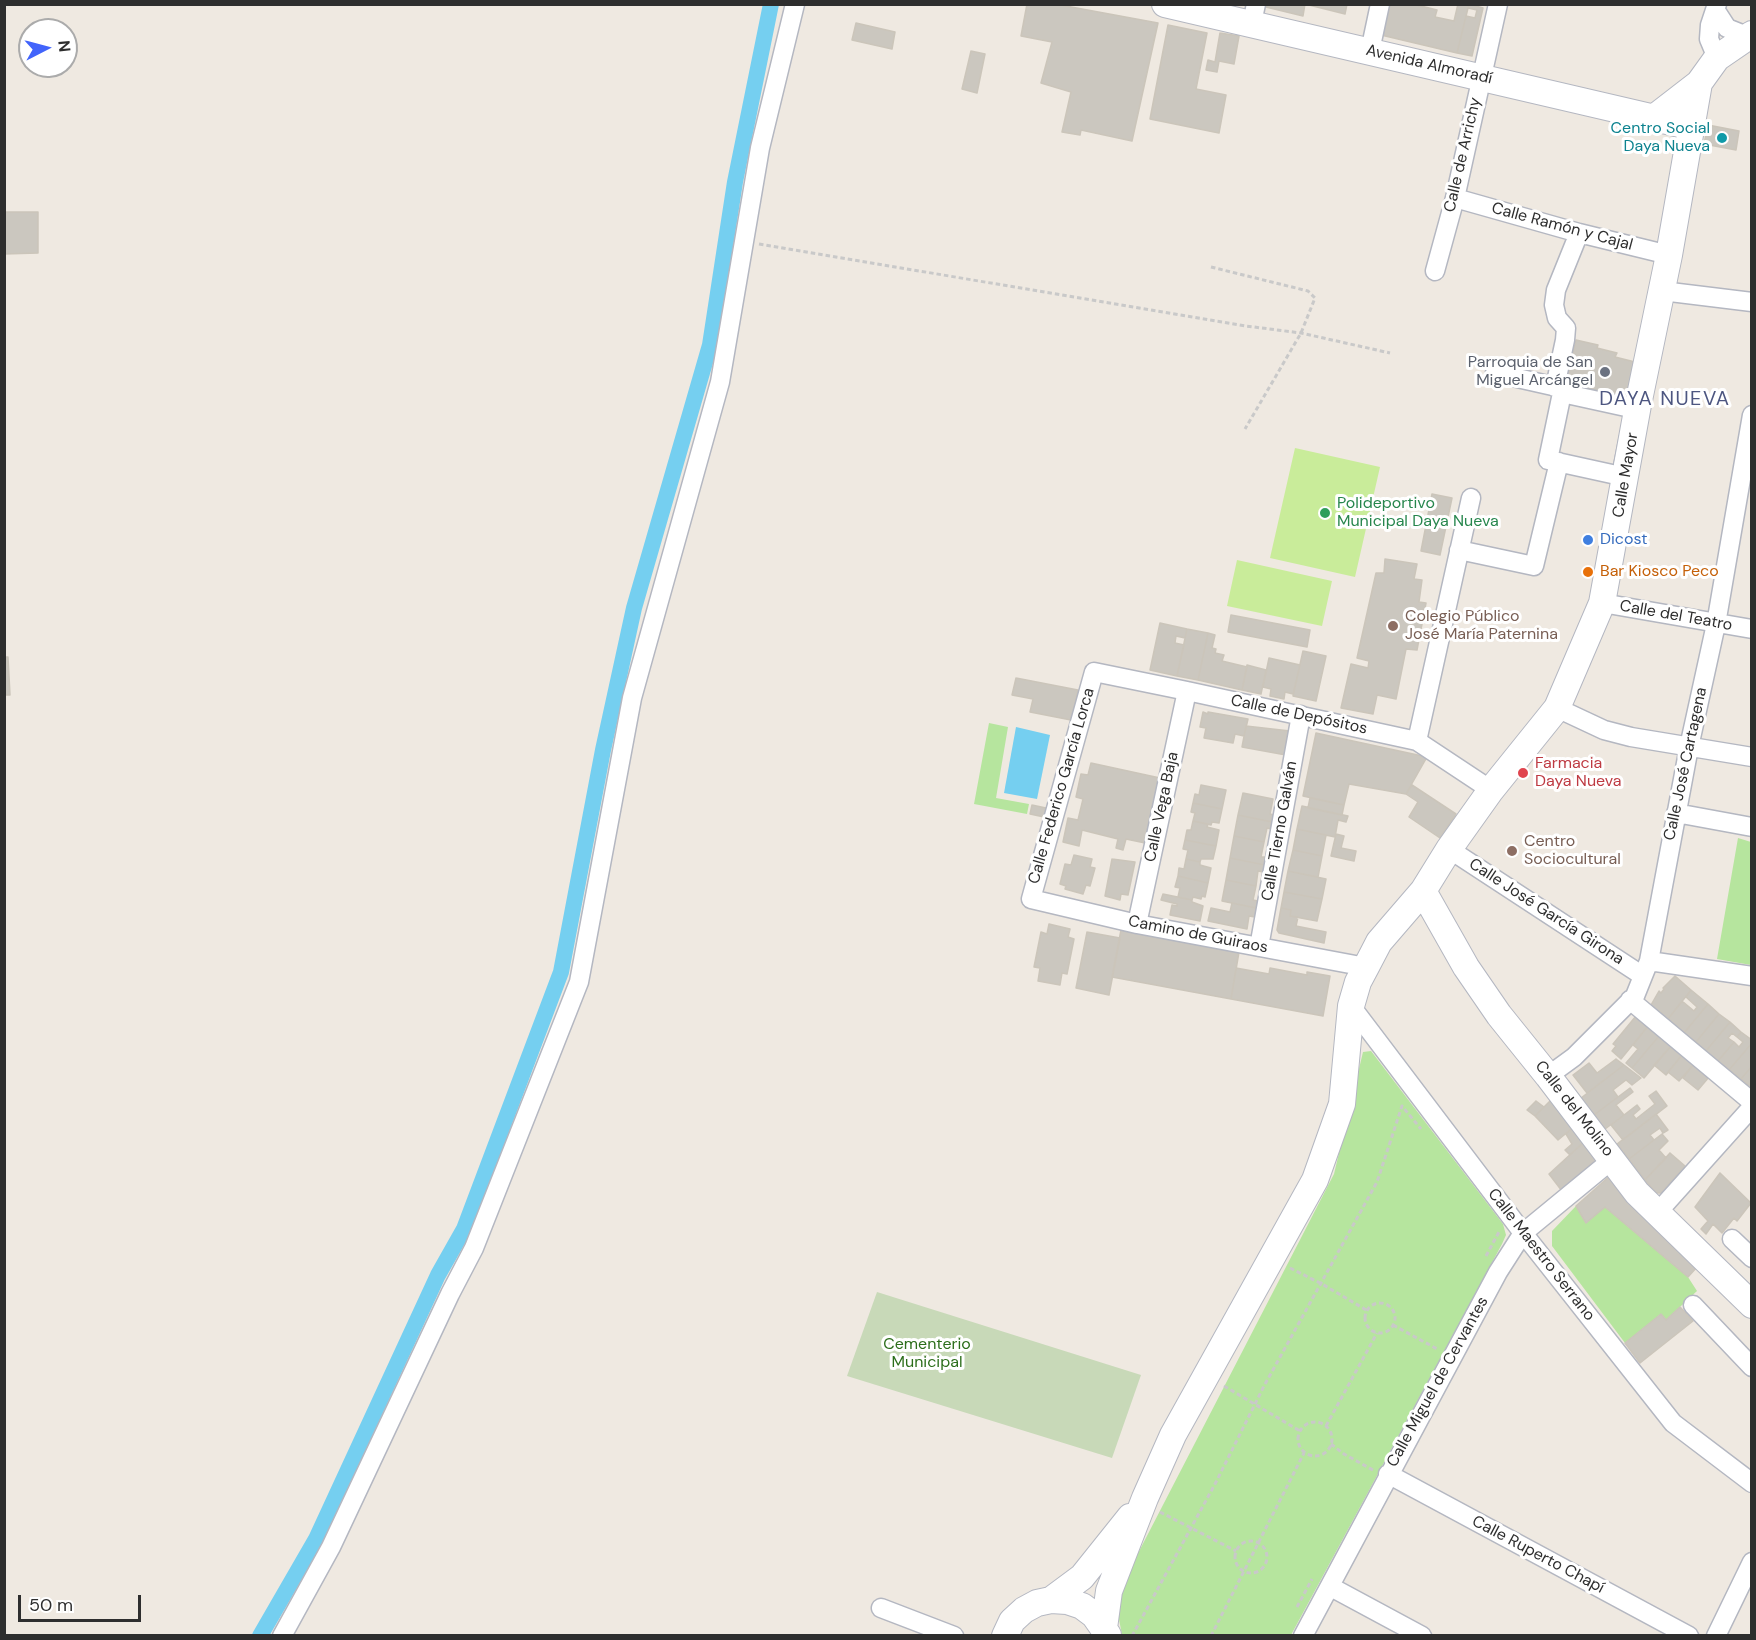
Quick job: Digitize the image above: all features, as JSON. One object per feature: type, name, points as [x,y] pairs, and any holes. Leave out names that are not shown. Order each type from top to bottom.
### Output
[{"type":"street","points":[[282,1635],[331,1547],[474,1248],[579,982],[632,698],[720,382],[760,148],[795,4]]},
{"type":"street","name":"Avenida Almoradí","points":[[1165,4],[1254,14],[1370,51],[1693,127]]},
{"type":"street","points":[[1370,51],[1380,4]]},
{"type":"street","name":"Calle de Arrichy","points":[[1435,271],[1455,198],[1498,4]]},
{"type":"street","points":[[1716,8],[1727,28],[1749,35]]},
{"type":"street","points":[[1716,8],[1710,25],[1709,39],[1717,58]]},
{"type":"street","points":[[1655,117],[1699,83],[1717,58],[1749,35]]},
{"type":"street","name":"Calle Mayor","points":[[1150,1503],[1173,1435],[1315,1180],[1342,1104],[1351,1006],[1358,982],[1379,942],[1423,891],[1449,849],[1491,790],[1557,708],[1602,603],[1638,405],[1670,255],[1699,83]]},
{"type":"street","name":"Calle Ramón y Cajal","points":[[1455,198],[1579,233],[1670,255]]},
{"type":"street","points":[[1555,387],[1566,328],[1557,318],[1554,305],[1556,290],[1579,233]]},
{"type":"street","points":[[1662,291],[1752,302]]},
{"type":"street","points":[[1495,374],[1638,405]]},
{"type":"street","points":[[1562,393],[1635,410],[1621,476],[1558,462],[1548,460],[1562,393]]},
{"type":"street","name":"Calle José Cartagena","points":[[1548,1076],[1574,1056],[1635,996],[1646,968],[1689,747],[1716,624],[1752,415]]},
{"type":"street","points":[[1459,550],[1534,566],[1558,462]]},
{"type":"street","points":[[1417,741],[1471,498]]},
{"type":"street","name":"Calle del Teatro","points":[[1602,603],[1752,629]]},
{"type":"street","name":"Calle de Depósitos","points":[[1094,672],[1417,741],[1491,790]]},
{"type":"street","name":"Calle Federico García Lorca","points":[[1031,899],[1094,672]]},
{"type":"street","name":"Calle Vega Baja","points":[[1137,924],[1187,691]]},
{"type":"street","points":[[1557,708],[1604,730],[1631,737],[1752,757]]},
{"type":"street","name":"Calle Tierno Galván","points":[[1259,947],[1301,716]]},
{"type":"street","points":[[1676,813],[1752,827]]},
{"type":"street","name":"Calle José García Girona","points":[[1449,849],[1646,968]]},
{"type":"street","name":"Calle del Molino","points":[[1423,891],[1466,967],[1499,1015],[1613,1159],[1637,1193],[1752,1305]]},
{"type":"street","name":"Camino de Guiraos","points":[[1031,899],[1137,924],[1366,967]]},
{"type":"street","points":[[1646,968],[1752,976]]},
{"type":"street","points":[[1630,1000],[1752,1102]]},
{"type":"street","name":"Calle Maestro Serrano","points":[[1351,1006],[1523,1233],[1673,1423],[1752,1483]]},
{"type":"street","points":[[1657,1213],[1752,1107]]},
{"type":"street","name":"Calle Miguel de Cervantes","points":[[1303,1635],[1331,1587],[1383,1468],[1523,1233],[1613,1159]]},
{"type":"street","points":[[1732,1239],[1752,1258]]},
{"type":"street","points":[[1693,1305],[1752,1367]]},
{"type":"street","name":"Calle Ruperto Chapí","points":[[1383,1468],[1689,1635]]},
{"type":"street","points":[[1051,1600],[1082,1576],[1150,1503]]},
{"type":"street","points":[[1106,1632],[1105,1608],[1109,1591],[1150,1503]]},
{"type":"street","points":[[1716,1635],[1752,1562]]},
{"type":"street","points":[[1331,1587],[1422,1635]]},
{"type":"street","points":[[1005,1635],[1012,1622],[1024,1610],[1037,1603],[1051,1600],[1067,1601],[1082,1606],[1094,1615],[1106,1632]]},
{"type":"street","points":[[881,1608],[954,1635]]},
{"type":"path","points":[[744,242],[1246,326],[1301,333],[1390,353]]},
{"type":"path","points":[[1211,267],[1313,294],[1315,298],[1301,333],[1245,429]]},
{"type":"path","points":[[1132,1635],[1215,1484],[1254,1405],[1377,1182],[1401,1106],[1423,1132]]},
{"type":"path","points":[[1483,1263],[1501,1227]]},
{"type":"path","points":[[1286,1266],[1368,1311]]},
{"type":"path","points":[[1376,1304],[1386,1305],[1394,1314],[1393,1325],[1387,1332],[1377,1333],[1367,1326],[1366,1315],[1376,1304]]},
{"type":"path","points":[[1393,1325],[1439,1350],[1435,1359]]},
{"type":"path","points":[[1326,1426],[1377,1333]]},
{"type":"path","points":[[1217,1389],[1220,1383],[1300,1431]]},
{"type":"path","points":[[1309,1423],[1321,1423],[1326,1426],[1330,1433],[1331,1444],[1327,1452],[1316,1457],[1304,1453],[1298,1443],[1300,1431],[1309,1423]]},
{"type":"path","points":[[1331,1444],[1344,1454],[1374,1470],[1383,1468]]},
{"type":"path","points":[[1211,1635],[1304,1453]]},
{"type":"path","points":[[1150,1503],[1191,1528],[1236,1551]]},
{"type":"path","points":[[1247,1541],[1258,1543],[1266,1554],[1265,1565],[1254,1573],[1243,1572],[1235,1562],[1236,1551],[1247,1541]]},
{"type":"path","points":[[1295,1611],[1315,1575]]},
{"type":"green space","name":"Polideportivo Municipal Daya Nueva","points":[[1295,448],[1380,467],[1355,577],[1270,558]]},
{"type":"green space","points":[[1237,560],[1332,581],[1322,626],[1227,606]]},
{"type":"green space","points":[[989,723],[1008,727],[996,798],[1029,804],[1027,814],[974,804]]},
{"type":"green space","points":[[1738,838],[1751,842],[1751,965],[1717,959]]},
{"type":"green space","points":[[1371,1051],[1503,1224],[1506,1235],[1291,1635],[1122,1635],[1118,1614],[1118,1592],[1334,1174],[1363,1052]]},
{"type":"green space","points":[[1576,1206],[1605,1207],[1688,1277],[1697,1291],[1666,1320],[1661,1314],[1625,1343],[1552,1246],[1552,1231]]},
{"type":"green space","name":"Cementerio Municipal","points":[[877,1292],[1141,1375],[1112,1458],[847,1376]]},
{"type":"water","points":[[1016,727],[1050,735],[1037,799],[1004,793]]},
{"type":"building","points":[[1027,4],[1055,4],[1158,23],[1132,141],[1081,130],[1080,135],[1062,132],[1071,92],[1041,83],[1052,42],[1021,36]]},
{"type":"building","points":[[1267,4],[1305,4],[1303,16],[1266,7]]},
{"type":"building","points":[[1305,4],[1347,4],[1345,14]]},
{"type":"building","points":[[1388,4],[1413,4],[1437,10],[1435,17],[1454,21],[1458,4],[1469,4],[1457,53],[1381,35]]},
{"type":"building","points":[[1469,4],[1483,8],[1472,56],[1457,53],[1466,16],[1475,18],[1477,10],[1468,8]]},
{"type":"building","points":[[856,23],[895,32],[892,49],[852,40]]},
{"type":"building","points":[[1168,25],[1207,33],[1196,89],[1226,95],[1219,133],[1150,119]]},
{"type":"building","points":[[1220,33],[1239,36],[1234,64],[1219,61],[1217,72],[1206,70],[1208,60],[1215,62]]},
{"type":"building","points":[[971,51],[985,54],[977,93],[962,89]]},
{"type":"building","name":"Centro Social Daya Nueva","points":[[1708,125],[1739,131],[1736,150],[1704,144]]},
{"type":"building","points":[[4,212],[38,212],[38,253],[4,254]]},
{"type":"building","name":"Parroquia de San Miguel Arcángel","points":[[1576,340],[1598,345],[1597,348],[1617,353],[1615,357],[1643,364],[1634,398],[1566,384]]},
{"type":"building","points":[[1432,494],[1452,498],[1440,555],[1421,551]]},
{"type":"building","name":"Colegio Público José María Paternina","points":[[1385,559],[1417,564],[1414,579],[1422,580],[1419,602],[1426,603],[1417,650],[1406,649],[1396,699],[1377,695],[1373,714],[1341,708],[1351,664],[1368,668],[1369,661],[1357,658],[1376,573],[1384,573]]},
{"type":"building","points":[[1231,615],[1310,630],[1307,647],[1228,632]]},
{"type":"building","points":[[1160,623],[1187,629],[1185,638],[1176,636],[1175,643],[1184,645],[1177,676],[1150,670]]},
{"type":"building","points":[[1187,629],[1208,633],[1198,680],[1177,676]]},
{"type":"building","points":[[1208,633],[1215,635],[1212,648],[1216,649],[1215,653],[1224,655],[1222,661],[1247,667],[1242,690],[1198,680]]},
{"type":"building","points":[[1303,651],[1326,656],[1316,701],[1293,696]]},
{"type":"building","points":[[4,657],[8,657],[10,695],[4,695]]},
{"type":"building","points":[[1269,658],[1300,665],[1293,694],[1285,692],[1284,699],[1270,696],[1271,689],[1263,687]]},
{"type":"building","points":[[1247,665],[1266,670],[1261,694],[1242,690]]},
{"type":"building","points":[[1016,678],[1078,690],[1071,720],[1030,712],[1033,699],[1012,695]]},
{"type":"building","points":[[1203,712],[1248,719],[1244,736],[1235,734],[1233,743],[1204,738],[1206,728],[1200,727]]},
{"type":"building","points":[[1246,726],[1290,731],[1286,755],[1242,747]]},
{"type":"building","points":[[1316,733],[1427,757],[1406,794],[1349,784],[1344,805],[1303,796]]},
{"type":"building","points":[[1091,763],[1160,778],[1150,844],[1126,839],[1123,850],[1116,848],[1118,839],[1082,830],[1079,846],[1063,842],[1068,818],[1078,820],[1083,799],[1076,797],[1081,774],[1088,775]]},
{"type":"building","points":[[1201,785],[1226,790],[1222,809],[1193,803],[1195,794],[1199,795]]},
{"type":"building","points":[[1412,785],[1456,814],[1440,838],[1409,817],[1418,802],[1406,794]]},
{"type":"building","points":[[1243,793],[1273,799],[1270,814],[1274,815],[1272,822],[1238,815]]},
{"type":"building","points":[[1310,798],[1344,805],[1342,815],[1308,808]]},
{"type":"building","points":[[1193,803],[1222,809],[1219,823],[1212,822],[1211,825],[1193,821],[1195,813],[1191,812]]},
{"type":"building","points":[[1032,805],[1046,808],[1044,817],[1030,814]]},
{"type":"building","points":[[1302,806],[1348,816],[1346,822],[1338,820],[1335,837],[1297,829]]},
{"type":"building","points":[[1238,815],[1272,822],[1271,829],[1267,828],[1264,842],[1234,836]]},
{"type":"building","points":[[1193,821],[1208,824],[1207,827],[1219,830],[1216,846],[1185,840],[1187,830],[1191,830]]},
{"type":"building","points":[[1297,829],[1326,835],[1322,856],[1293,850]]},
{"type":"building","points":[[1336,834],[1344,836],[1341,848],[1356,851],[1354,861],[1331,856]]},
{"type":"building","points":[[1234,836],[1264,842],[1261,857],[1266,857],[1265,865],[1230,858]]},
{"type":"building","points":[[1185,840],[1216,846],[1213,859],[1201,859],[1200,862],[1186,859],[1188,850],[1183,849]]},
{"type":"building","points":[[1293,850],[1322,856],[1318,877],[1288,871]]},
{"type":"building","points":[[1074,855],[1092,859],[1090,867],[1095,868],[1090,886],[1086,885],[1083,894],[1065,889],[1066,886],[1060,884],[1065,864],[1071,865]]},
{"type":"building","points":[[1230,858],[1265,865],[1263,872],[1258,871],[1256,886],[1226,880]]},
{"type":"building","points":[[1112,859],[1135,862],[1128,895],[1121,894],[1120,900],[1105,896]]},
{"type":"building","points":[[1186,859],[1200,862],[1200,865],[1211,868],[1208,883],[1178,876],[1179,868],[1184,869]]},
{"type":"building","points":[[1288,871],[1326,879],[1322,899],[1284,892]]},
{"type":"building","points":[[1178,876],[1208,883],[1205,897],[1202,896],[1201,899],[1193,897],[1192,900],[1178,897],[1180,888],[1175,887]]},
{"type":"building","points":[[1226,880],[1256,886],[1253,900],[1258,901],[1256,908],[1222,901]]},
{"type":"building","points":[[1284,892],[1322,899],[1317,921],[1290,916],[1291,910],[1281,908]]},
{"type":"building","points":[[1163,894],[1192,900],[1203,906],[1200,921],[1170,915],[1172,905],[1177,906],[1177,904],[1161,900]]},
{"type":"building","points":[[1232,903],[1256,908],[1255,917],[1249,916],[1247,929],[1208,921],[1211,908],[1230,912]]},
{"type":"building","points":[[1281,908],[1291,910],[1290,916],[1298,917],[1296,926],[1326,932],[1324,943],[1279,933],[1277,930]]},
{"type":"building","points":[[1049,924],[1070,929],[1068,937],[1074,939],[1067,974],[1062,973],[1060,985],[1038,981],[1040,968],[1034,967],[1041,932],[1047,934]]},
{"type":"building","points":[[1121,930],[1239,952],[1231,999],[1112,977]]},
{"type":"building","points":[[1087,932],[1120,938],[1109,995],[1076,988]]},
{"type":"building","points":[[1236,968],[1269,974],[1270,968],[1307,975],[1307,972],[1330,976],[1323,1016],[1231,999]]},
{"type":"building","points":[[1675,976],[1691,990],[1668,1019],[1660,1015],[1662,1013],[1659,1011],[1657,1013],[1651,1005],[1659,991],[1661,993]]},
{"type":"building","points":[[1691,990],[1708,1004],[1684,1033],[1668,1019],[1682,1001],[1694,1011],[1697,1007],[1686,997]]},
{"type":"building","points":[[1708,1004],[1719,1014],[1696,1042],[1684,1033]]},
{"type":"building","points":[[1719,1014],[1730,1022],[1706,1051],[1696,1042]]},
{"type":"building","points":[[1636,1016],[1648,1026],[1621,1059],[1612,1051],[1616,1046],[1613,1044]]},
{"type":"building","points":[[1730,1022],[1741,1032],[1737,1037],[1732,1033],[1728,1038],[1734,1042],[1718,1061],[1706,1051]]},
{"type":"building","points":[[1648,1026],[1659,1036],[1632,1068],[1626,1063],[1638,1049],[1633,1045]]},
{"type":"building","points":[[1741,1032],[1752,1040],[1752,1043],[1729,1070],[1718,1061],[1734,1042],[1739,1047],[1743,1042],[1737,1037]]},
{"type":"building","points":[[1659,1036],[1671,1046],[1644,1078],[1632,1068]]},
{"type":"building","points":[[1752,1043],[1752,1066],[1741,1079],[1729,1070]]},
{"type":"building","points":[[1671,1046],[1682,1055],[1666,1075],[1654,1065]]},
{"type":"building","points":[[1682,1055],[1693,1065],[1679,1081],[1668,1072]]},
{"type":"building","points":[[1616,1059],[1624,1065],[1587,1093],[1573,1075],[1589,1063],[1597,1073]]},
{"type":"building","points":[[1624,1065],[1641,1078],[1632,1085],[1626,1080],[1613,1090],[1618,1097],[1594,1115],[1581,1098]]},
{"type":"building","points":[[1693,1065],[1709,1077],[1698,1090],[1683,1078]]},
{"type":"building","points":[[1752,1066],[1752,1088],[1741,1079]]},
{"type":"building","points":[[1630,1088],[1633,1092],[1616,1105],[1624,1115],[1605,1129],[1594,1115]]},
{"type":"building","points":[[1656,1091],[1667,1106],[1623,1140],[1611,1125],[1637,1105],[1640,1109],[1633,1115],[1636,1119],[1655,1104],[1649,1096]]},
{"type":"building","points":[[1554,1097],[1575,1126],[1558,1140],[1535,1116]]},
{"type":"building","points":[[1536,1101],[1544,1107],[1535,1116],[1527,1110]]},
{"type":"building","points":[[1656,1114],[1668,1130],[1663,1133],[1660,1128],[1650,1135],[1654,1140],[1629,1159],[1617,1144]]},
{"type":"building","points":[[1575,1126],[1585,1141],[1570,1155],[1565,1150],[1572,1144],[1566,1134]]},
{"type":"building","points":[[1662,1134],[1668,1141],[1659,1150],[1666,1158],[1645,1180],[1629,1159]]},
{"type":"building","points":[[1585,1141],[1598,1158],[1562,1191],[1549,1174]]},
{"type":"building","points":[[1670,1153],[1685,1166],[1661,1193],[1656,1193],[1645,1180]]},
{"type":"building","points":[[1720,1173],[1751,1203],[1737,1221],[1734,1218],[1722,1233],[1713,1224],[1706,1234],[1701,1229],[1708,1221],[1695,1207]]},
{"type":"building","points":[[1612,1174],[1697,1267],[1688,1277],[1605,1207],[1586,1223],[1576,1206]]},
{"type":"building","points":[[1680,1307],[1693,1321],[1640,1363],[1625,1343],[1661,1314],[1666,1320]]},
{"type":"waterway","points":[[260,1636],[316,1539],[438,1275],[464,1229],[561,972],[603,750],[634,608],[710,345],[735,182],[771,4]]},
{"type":"place","name":"Centro Social Daya Nueva","points":[[1722,138]]},
{"type":"place","name":"Parroquia de San Miguel Arcángel","points":[[1605,372]]},
{"type":"place","name":"Polideportivo Municipal Daya Nueva","points":[[1325,513]]},
{"type":"place","name":"Dicost","points":[[1588,540]]},
{"type":"place","name":"Bar Kiosco Peco","points":[[1588,572]]},
{"type":"place","name":"Colegio Público José María Paternina","points":[[1393,626]]},
{"type":"place","name":"Farmacia Daya Nueva","points":[[1523,773]]},
{"type":"place","name":"Centro Sociocultural","points":[[1512,851]]},
{"type":"district","name":"DAYA NUEVA","points":[[1665,400]]}]
